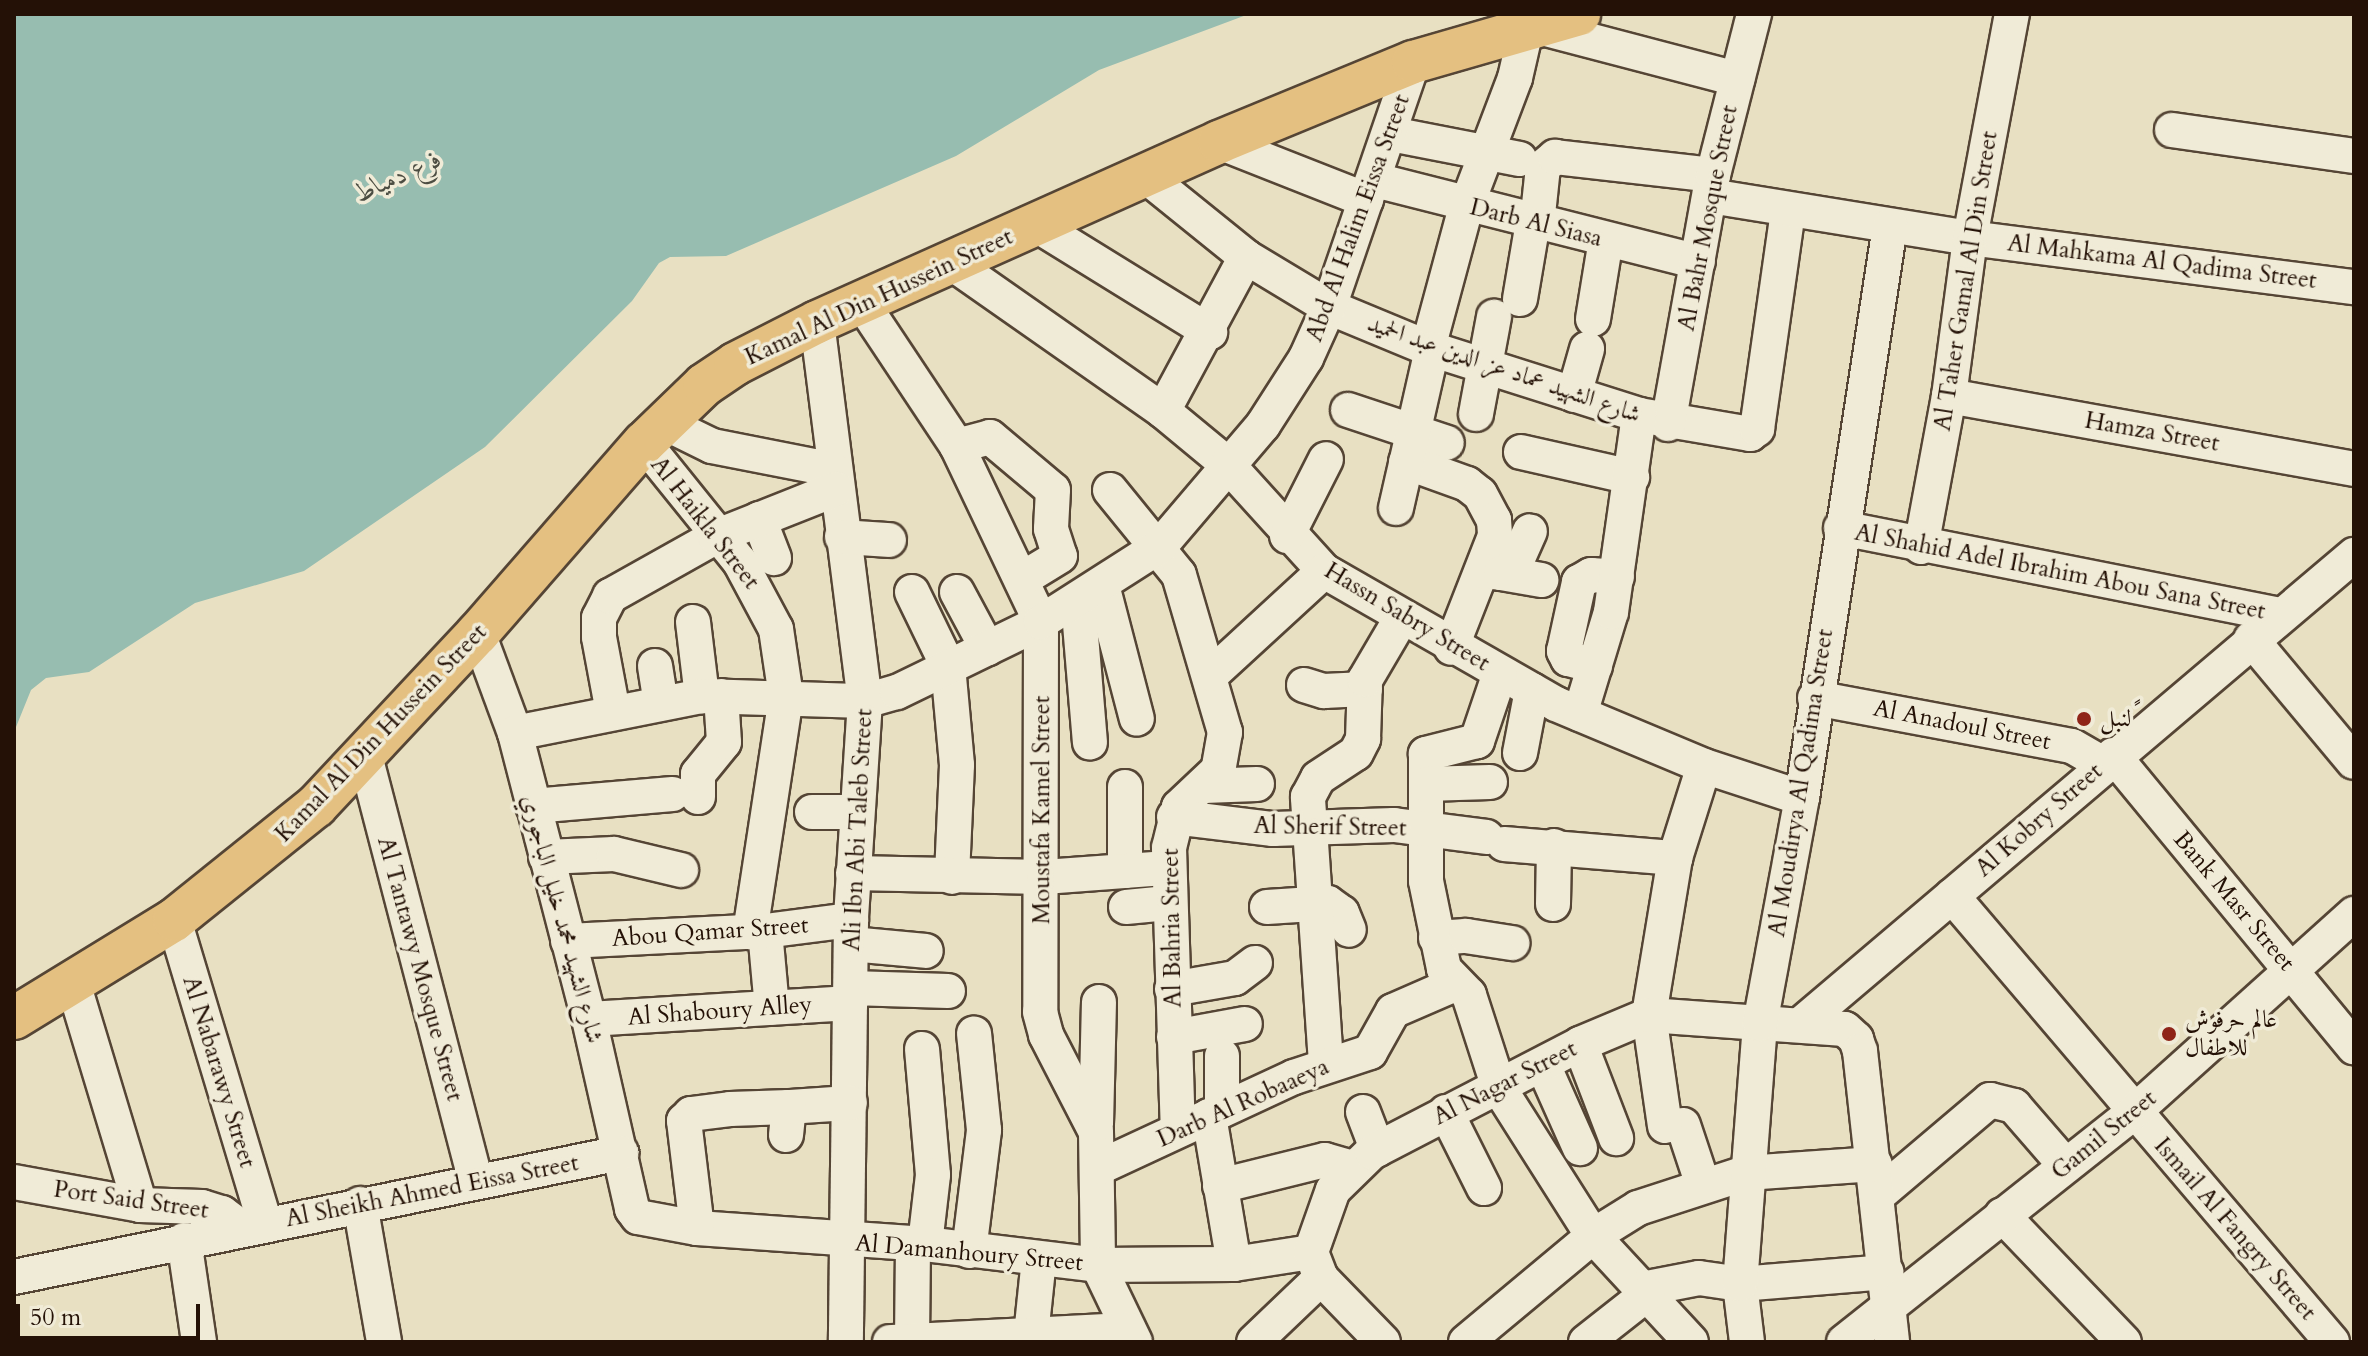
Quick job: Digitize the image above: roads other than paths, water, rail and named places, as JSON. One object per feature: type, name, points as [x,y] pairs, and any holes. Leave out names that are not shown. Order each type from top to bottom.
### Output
[{"type":"main road","name":"Kamal Al Din Hussein Street","points":[[14,1018],[174,920],[276,842],[365,756],[654,433],[735,364],[817,322],[1147,177],[1219,142],[1413,62],[1579,14]]},
{"type":"street","name":"Al Bahr Mosque Street","points":[[1580,714],[1595,666],[1568,659],[1564,651],[1579,582],[1591,575],[1617,577],[1632,477],[1654,420],[1698,262],[1711,186],[1754,14]]},
{"type":"street","name":"Al Taher Gamal Al Din Street","points":[[1921,547],[1949,396],[1970,238],[2012,14]]},
{"type":"street","points":[[1396,508],[1430,349],[1466,207],[1515,78],[1530,28],[1737,79]]},
{"type":"street","name":"Abd Al Halim Eissa Street","points":[[515,733],[613,712],[712,696],[865,701],[914,685],[1041,622],[1160,546],[1288,390],[1329,307],[1391,134],[1413,62]]},
{"type":"street","points":[[2172,130],[2354,156]]},
{"type":"street","points":[[1391,134],[1520,159]]},
{"type":"street","name":"Darb Al Siasa","points":[[1219,142],[1370,190],[1466,207],[1698,262]]},
{"type":"street","name":"Al Mahkama Al Qadima Street","points":[[1476,414],[1487,367],[1535,223],[1543,167],[1555,157],[1711,186],[1788,211],[1970,238],[2354,287]]},
{"type":"street","name":"شارع الشهيد عماد عز الدين عبد الحميد","points":[[1147,177],[1246,257],[1329,307],[1430,349],[1654,420],[1750,434],[1757,429],[1788,211]]},
{"type":"street","points":[[1035,224],[1210,332]]},
{"type":"street","name":"Al Moudirya Al Qadima Street","points":[[1747,1342],[1740,1284],[1746,1173],[1760,1024],[1802,798],[1841,528],[1890,226]]},
{"type":"street","points":[[1574,395],[1590,334],[1606,240]]},
{"type":"street","points":[[1163,411],[1210,332],[1246,257]]},
{"type":"street","name":"Hassn Sabry Street","points":[[952,263],[1163,411],[1227,464],[1287,536],[1324,571],[1451,648],[1580,714],[1704,766],[1802,798]]},
{"type":"street","name":"Moustafa Kamel Street","points":[[862,303],[957,446],[1024,578],[1041,622],[1044,877],[1040,1012],[1046,1035],[1096,1132],[1100,1167],[1098,1265],[1132,1336]]},
{"type":"street","name":"Ali Ibn Abi Taleb Street","points":[[817,322],[865,701],[851,932],[846,1342]]},
{"type":"street","name":"Hamza Street","points":[[1949,396],[2354,469]]},
{"type":"street","points":[[1348,410],[1467,484],[1488,506],[1495,536],[1492,572],[1451,648]]},
{"type":"street","points":[[654,433],[835,480]]},
{"type":"street","name":"Al Haikla Street","points":[[654,433],[715,537],[740,562],[770,616],[786,697],[757,931],[772,1008]]},
{"type":"street","points":[[957,446],[990,437],[1053,490],[1051,529],[1060,556],[1024,578]]},
{"type":"street","points":[[1410,447],[1447,443]]},
{"type":"street","points":[[1521,452],[1632,477]]},
{"type":"street","points":[[1287,536],[1326,459]]},
{"type":"street","points":[[613,712],[599,637],[602,605],[624,585],[715,537],[759,519],[835,480]]},
{"type":"street","name":"Al Bahria Street","points":[[1110,490],[1160,546],[1187,594],[1212,674],[1225,747],[1218,770],[1174,817],[1168,868],[1168,903],[1178,1130]]},
{"type":"street","points":[[759,519],[774,558]]},
{"type":"street","name":"Al Shahid Adel Ibrahim Abou Sana Street","points":[[1841,528],[1921,547],[2279,615]]},
{"type":"street","points":[[1492,572],[1514,567],[1530,531]]},
{"type":"street","points":[[842,537],[889,540]]},
{"type":"street","name":"Al Kobry Street","points":[[1800,1025],[2108,760],[2354,555]]},
{"type":"street","points":[[1212,674],[1324,571]]},
{"type":"street","points":[[1492,572],[1541,580]]},
{"type":"street","points":[[912,592],[948,666],[957,765],[952,877]]},
{"type":"street","points":[[957,592],[987,648]]},
{"type":"street","points":[[1090,592],[1137,719]]},
{"type":"street","points":[[1090,592],[1090,742]]},
{"type":"street","points":[[1326,1063],[1307,828],[1313,783],[1356,753],[1363,739],[1365,689],[1372,660],[1402,617]]},
{"type":"street","points":[[533,806],[685,795],[724,742],[693,622]]},
{"type":"street","name":"شارع الشهيد محمد خليل الباجوري","points":[[478,633],[515,733],[589,1019],[632,1209]]},
{"type":"street","points":[[2251,639],[2354,762]]},
{"type":"street","points":[[655,666],[661,704]]},
{"type":"street","points":[[1500,673],[1477,741],[1426,754],[1425,829],[1436,938],[1444,969],[1455,984],[1469,995],[1499,1088],[1593,1236],[1691,1342]]},
{"type":"street","points":[[1304,685],[1334,692],[1365,689]]},
{"type":"street","points":[[1520,753],[1532,690]]},
{"type":"street","name":"Al Anadoul Street","points":[[1815,698],[2072,746],[2108,760]]},
{"type":"street","name":"Al Tantawy Mosque Street","points":[[365,756],[476,1181]]},
{"type":"street","name":"Bank Masr Street","points":[[2108,760],[2290,968],[2354,1047]]},
{"type":"street","points":[[1703,1185],[1674,1125],[1649,1015],[1675,858],[1704,766]]},
{"type":"street","points":[[1426,784],[1490,782]]},
{"type":"street","points":[[1204,786],[1257,784]]},
{"type":"street","points":[[1125,787],[1125,871]]},
{"type":"street","points":[[812,812],[857,812]]},
{"type":"street","name":"Al Sherif Street","points":[[1174,817],[1273,829],[1425,829],[1495,840],[1675,858]]},
{"type":"street","points":[[1553,904],[1554,846]]},
{"type":"street","points":[[546,857],[614,854],[681,870]]},
{"type":"street","points":[[853,873],[1044,877],[1168,868]]},
{"type":"street","name":"Ismail Al Fangry Street","points":[[1952,896],[2332,1342]]},
{"type":"street","points":[[1126,907],[1168,903]]},
{"type":"street","points":[[1267,907],[1313,903],[1337,908],[1349,930]]},
{"type":"street","name":"Gamil Street","points":[[1844,1342],[1888,1288],[2002,1215],[2134,1112],[2290,968],[2354,914]]},
{"type":"street","name":"Al Nabarawy Street","points":[[174,920],[254,1227]]},
{"type":"street","name":"Abou Qamar Street","points":[[568,941],[757,931],[851,932],[926,951]]},
{"type":"street","points":[[1436,938],[1466,936],[1512,943]]},
{"type":"street","points":[[1172,989],[1235,978],[1255,963]]},
{"type":"street","points":[[73,983],[140,1205]]},
{"type":"street","name":"Darb Al Robaaeya","points":[[1100,1167],[1326,1063],[1370,1052],[1393,1011],[1455,984]]},
{"type":"street","name":"Al Shaboury Alley","points":[[589,1019],[772,1008],[851,996],[948,991]]},
{"type":"street","points":[[1096,1132],[1099,1002]]},
{"type":"street","name":"Al Nagar Street","points":[[1316,1265],[1333,1190],[1365,1158],[1446,1112],[1499,1088],[1580,1044],[1649,1015],[1845,1029],[1856,1039],[1876,1180],[1892,1342]]},
{"type":"street","points":[[1174,1037],[1245,1024]]},
{"type":"street","points":[[969,1251],[984,1130],[974,1034]]},
{"type":"street","points":[[1580,1044],[1616,1138]]},
{"type":"street","points":[[922,1049],[933,1175],[901,1341],[1031,1335],[1132,1336]]},
{"type":"street","points":[[1222,1056],[1215,1113],[1220,1186],[1234,1264]]},
{"type":"street","points":[[1543,1065],[1580,1148]]},
{"type":"street","points":[[1466,1342],[1593,1236],[1638,1208],[1746,1173],[1876,1180],[1990,1100],[2014,1106],[2066,1166]]},
{"type":"street","points":[[697,1228],[681,1126],[691,1114],[730,1109],[788,1121],[850,1103]]},
{"type":"street","points":[[1220,1186],[1325,1160],[1365,1158],[1363,1112]]},
{"type":"street","points":[[1446,1112],[1484,1188]]},
{"type":"street","name":"Al Sheikh Ahmed Eissa Street","points":[[14,1277],[621,1153]]},
{"type":"street","name":"Port Said Street","points":[[14,1182],[140,1205],[202,1207],[254,1227]]},
{"type":"street","points":[[360,1204],[384,1342]]},
{"type":"street","name":"Al Damanhoury Street","points":[[632,1209],[643,1219],[697,1228],[919,1244],[1098,1265],[1316,1265]]},
{"type":"street","points":[[2002,1215],[2124,1342]]},
{"type":"street","points":[[184,1240],[199,1342]]},
{"type":"street","points":[[1031,1335],[1039,1259]]},
{"type":"street","points":[[1254,1342],[1316,1265],[1383,1342]]},
{"type":"street","points":[[1586,1342],[1644,1292],[1699,1278],[1740,1284],[1888,1288]]},
{"type":"water","name":"فرع دمياط","points":[[14,14],[1249,14],[1099,70],[956,156],[726,256],[670,257],[659,263],[632,301],[485,447],[304,571],[195,603],[89,672],[46,678],[31,690],[14,732]]},
{"type":"place","name":"لنبل ً","points":[[2084,719]]},
{"type":"place","name":"عالم حرفوش للاطفال","points":[[2169,1034]]}]
